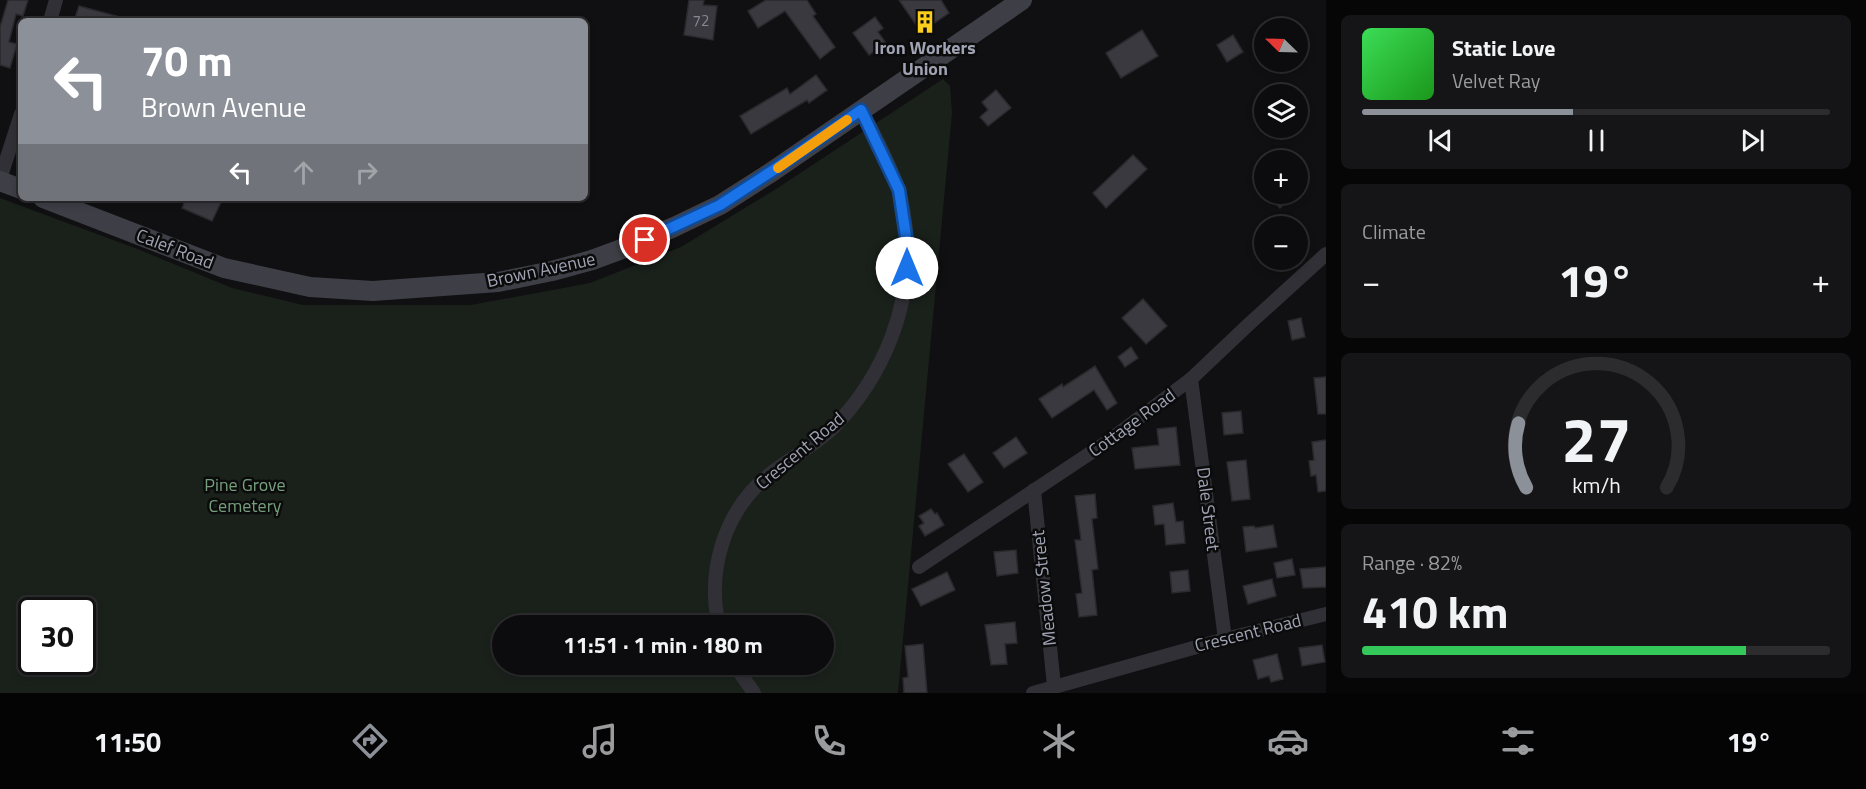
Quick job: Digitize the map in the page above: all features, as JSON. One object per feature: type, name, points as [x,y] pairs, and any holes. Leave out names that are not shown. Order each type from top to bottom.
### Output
[{"type":"main road","name":"Brown Avenue","points":[[310,287],[373,291],[498,282],[552,272],[592,260],[674,227],[720,205],[1022,0]]},
{"type":"main road","points":[[0,180],[18,188]]},
{"type":"main road","name":"Calef Road","points":[[51,201],[224,268],[310,287]]},
{"type":"street","points":[[51,18],[56,0]]},
{"type":"street","name":"Crescent Road","points":[[717,615],[714,599],[717,563],[735,514],[757,485],[831,430],[855,404],[876,374],[896,324],[907,268],[904,217],[899,190],[861,110]]},
{"type":"street","points":[[0,180],[18,123]]},
{"type":"street","name":"Cottage Road","points":[[919,567],[1107,442],[1191,379],[1326,254]]},
{"type":"street","name":"Dale Street","points":[[1191,379],[1225,639]]},
{"type":"street","name":"Meadow Street","points":[[1034,490],[1054,686]]},
{"type":"street","name":"Crescent Road","points":[[1032,693],[1225,639],[1326,614]]},
{"type":"street","points":[[742,675],[754,693]]},
{"type":"green space","name":"Pine Grove Cemetery","points":[[943,79],[950,86],[952,113],[898,693],[0,693],[0,198],[140,250],[232,288],[303,305],[471,305],[590,283],[681,247],[776,189]]},
{"type":"building","points":[[8,0],[28,0],[23,16],[16,14],[9,42],[17,44],[10,68],[0,65],[0,27]]},
{"type":"building","points":[[689,0],[704,0],[703,5],[717,6],[713,40],[684,35]]},
{"type":"building","points":[[766,0],[807,0],[816,14],[813,16],[835,47],[820,59],[785,11],[758,28],[748,11]]},
{"type":"building","name":"Iron Workers Union","points":[[899,0],[941,0],[949,13],[921,32]]},
{"type":"building","points":[[79,6],[120,17],[120,18],[75,18]]},
{"type":"building","points":[[875,17],[883,28],[878,32],[886,43],[869,55],[853,33]]},
{"type":"building","points":[[1142,30],[1158,56],[1121,78],[1106,53]]},
{"type":"building","points":[[1233,35],[1243,52],[1227,62],[1217,45]]},
{"type":"building","points":[[816,75],[827,90],[809,103],[807,100],[751,134],[740,116],[787,88],[790,94]]},
{"type":"building","points":[[996,90],[1011,108],[988,126],[980,117],[988,110],[982,102]]},
{"type":"building","points":[[1133,155],[1147,169],[1106,208],[1093,193]]},
{"type":"building","points":[[185,201],[222,201],[212,221],[182,208]]},
{"type":"building","points":[[1143,299],[1167,326],[1146,344],[1122,318]]},
{"type":"building","points":[[1301,318],[1305,337],[1292,340],[1288,321]]},
{"type":"building","points":[[1131,347],[1138,358],[1125,367],[1118,357]]},
{"type":"building","points":[[1095,366],[1117,403],[1107,410],[1094,390],[1052,418],[1039,399],[1062,384],[1063,387]]},
{"type":"building","points":[[1326,377],[1326,414],[1318,414],[1314,378]]},
{"type":"building","points":[[1241,411],[1243,433],[1224,435],[1222,413]]},
{"type":"building","points":[[1176,427],[1180,465],[1135,469],[1132,448],[1159,445],[1157,429]]},
{"type":"building","points":[[1016,437],[1027,453],[1004,468],[993,453]]},
{"type":"building","points":[[1326,440],[1326,491],[1318,492],[1316,475],[1311,476],[1309,461],[1314,460],[1312,442]]},
{"type":"building","points":[[964,454],[983,482],[968,492],[948,464]]},
{"type":"building","points":[[1246,460],[1250,499],[1232,501],[1227,462]]},
{"type":"building","points":[[1095,494],[1097,518],[1092,519],[1098,569],[1092,570],[1097,615],[1079,617],[1076,594],[1082,593],[1075,540],[1081,540],[1075,496]]},
{"type":"building","points":[[1173,503],[1176,522],[1183,521],[1185,543],[1166,545],[1164,524],[1155,525],[1153,506]]},
{"type":"building","points":[[931,509],[935,514],[937,513],[944,525],[925,536],[919,526],[924,523],[919,516]]},
{"type":"building","points":[[1273,525],[1277,547],[1246,552],[1243,527]]},
{"type":"building","points":[[1016,550],[1018,573],[997,576],[994,552]]},
{"type":"building","points":[[1292,559],[1295,575],[1277,578],[1274,563]]},
{"type":"building","points":[[1326,567],[1326,587],[1303,588],[1300,569]]},
{"type":"building","points":[[1188,570],[1190,591],[1172,593],[1170,572]]},
{"type":"building","points":[[947,572],[955,590],[921,606],[912,589]]},
{"type":"building","points":[[1272,579],[1276,596],[1248,604],[1243,586]]},
{"type":"building","points":[[1015,622],[1017,643],[1005,644],[1007,664],[991,665],[985,625]]},
{"type":"building","points":[[923,644],[927,693],[904,693],[903,678],[908,677],[905,646]]},
{"type":"building","points":[[1322,645],[1325,662],[1302,666],[1299,648]]},
{"type":"building","points":[[1277,654],[1283,679],[1271,682],[1269,676],[1258,679],[1253,660]]},
{"type":"slow traffic","points":[[778,168],[847,120]]},
{"type":"place","name":"Iron Workers Union","points":[[925,22]]},
{"type":"route","points":[[645,240],[720,205],[861,110],[899,190],[907,243],[907,268]]}]
